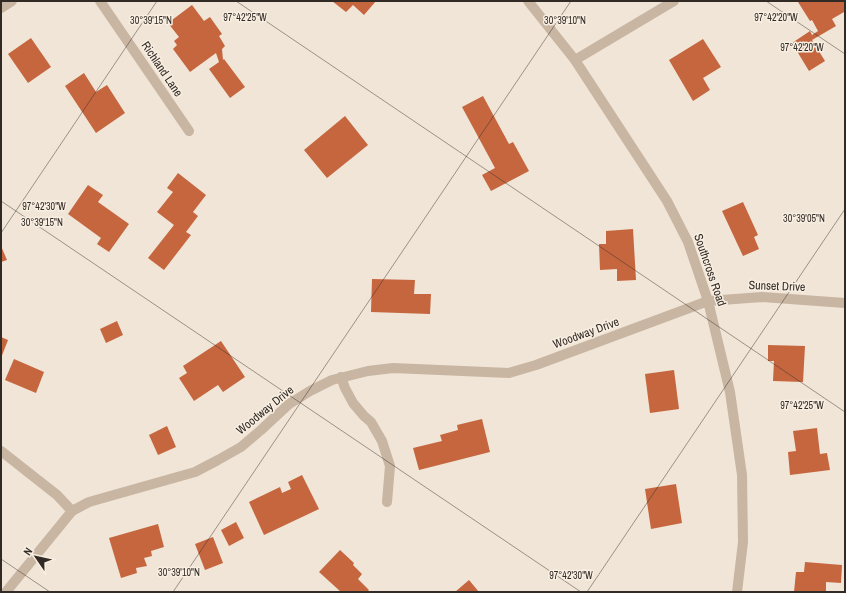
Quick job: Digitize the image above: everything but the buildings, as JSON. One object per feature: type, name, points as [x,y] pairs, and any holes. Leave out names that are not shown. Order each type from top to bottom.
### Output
[{"type":"street","points":[[1,8],[12,1]]},
{"type":"street","name":"Richland Lane","points":[[100,1],[189,131]]},
{"type":"street","name":"Southcross Road","points":[[528,1],[575,60],[667,201],[688,242],[708,301],[730,392],[742,481],[743,542],[738,592]]},
{"type":"street","points":[[575,60],[674,1]]},
{"type":"street","name":"Sunset Drive","points":[[708,301],[762,297],[845,303]]},
{"type":"street","name":"Woodway Drive","points":[[72,511],[90,502],[195,472],[240,447],[289,404],[310,391],[341,377],[368,370],[393,368],[509,374],[708,301]]},
{"type":"street","points":[[341,377],[353,403],[371,422],[382,441],[390,466],[387,502]]},
{"type":"street","points":[[1,451],[57,495],[72,511],[6,592]]}]
